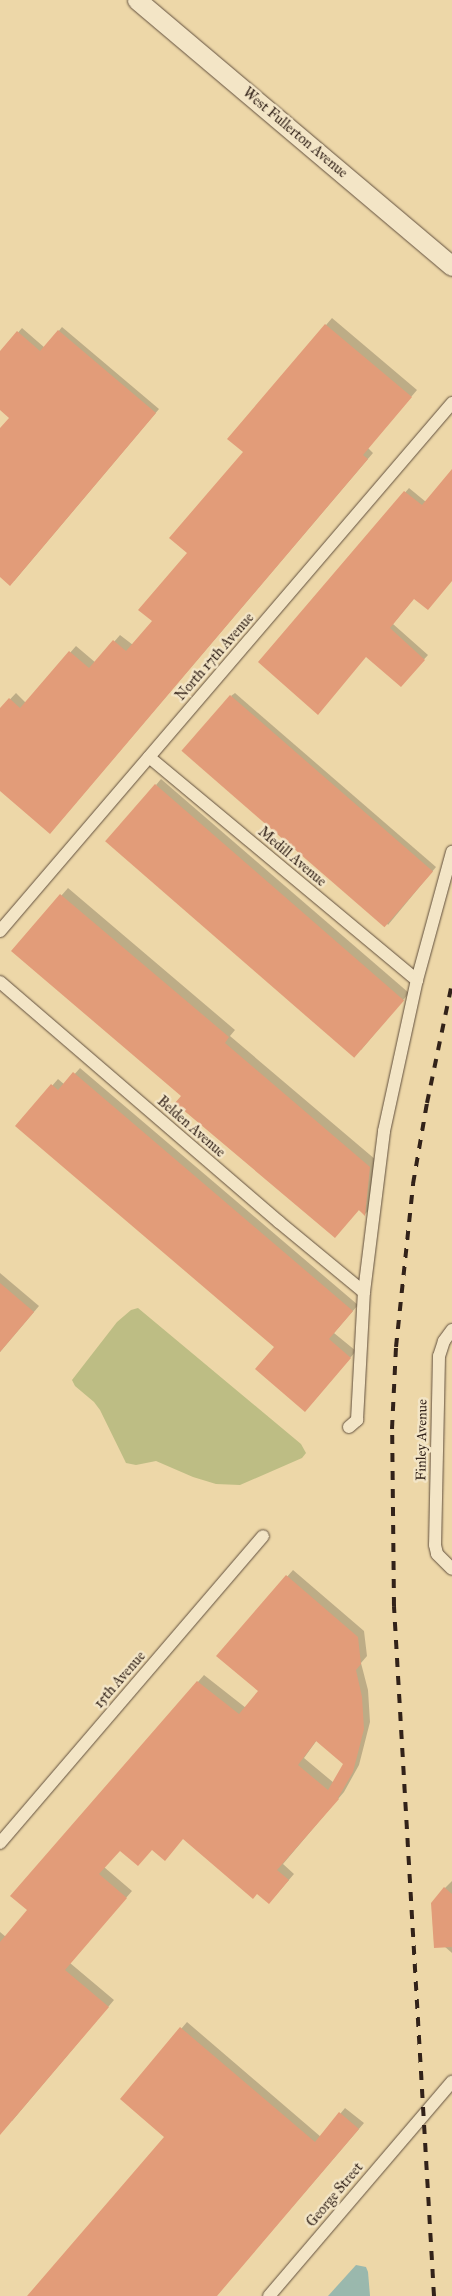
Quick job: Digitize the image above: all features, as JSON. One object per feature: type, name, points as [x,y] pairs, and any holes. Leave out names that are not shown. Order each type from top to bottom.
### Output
[{"type":"street","name":"West Fullerton Avenue","points":[[137,0],[452,266]]},
{"type":"street","name":"North 17th Avenue","points":[[0,931],[452,403]]},
{"type":"street","name":"Medill Avenue","points":[[149,757],[417,980]]},
{"type":"street","points":[[349,1427],[357,1420],[364,1292],[384,1131],[417,980],[452,852]]},
{"type":"street","name":"Belden Avenue","points":[[0,982],[279,1222],[364,1292]]},
{"type":"street","name":"Finley Avenue","points":[[452,1330],[444,1341],[439,1356],[434,1545],[437,1554],[452,1569]]},
{"type":"street","name":"15th Avenue","points":[[0,1843],[263,1536]]},
{"type":"street","name":"George Street","points":[[269,2296],[452,2082]]},
{"type":"green space","points":[[138,1308],[301,1444],[306,1453],[302,1458],[240,1485],[216,1484],[193,1477],[156,1461],[136,1465],[126,1463],[100,1410],[94,1402],[75,1386],[72,1380],[117,1322],[131,1310]]},
{"type":"water","points":[[356,2265],[366,2267],[370,2296],[328,2296]]},
{"type":"building","points":[[325,324],[412,397],[363,455],[368,459],[50,834],[0,791],[0,708],[9,698],[20,708],[69,651],[89,668],[113,640],[126,651],[152,621],[138,610],[187,553],[169,538],[243,452],[227,439]]},
{"type":"building","points":[[58,330],[156,413],[10,586],[0,577],[0,428],[9,418],[0,410],[0,351],[17,331],[40,351]]},
{"type":"building","points":[[452,469],[452,581],[428,610],[414,599],[390,628],[425,660],[401,687],[366,657],[318,715],[258,662],[404,491],[422,505]]},
{"type":"building","points":[[230,695],[433,871],[384,927],[181,751]]},
{"type":"building","points":[[155,784],[404,1000],[354,1058],[105,841]]},
{"type":"building","points":[[60,894],[229,1037],[225,1043],[370,1167],[365,1216],[359,1210],[335,1238],[175,1103],[181,1096],[11,951]]},
{"type":"building","points":[[73,1072],[353,1311],[329,1339],[351,1358],[305,1412],[255,1369],[274,1347],[15,1126],[51,1084],[58,1090]]},
{"type":"building","points":[[0,1283],[34,1312],[0,1352]]},
{"type":"building","points":[[286,1575],[358,1637],[361,1664],[356,1670],[362,1697],[364,1729],[353,1772],[339,1799],[277,1870],[289,1880],[269,1904],[257,1894],[253,1899],[183,1839],[165,1861],[152,1850],[138,1866],[120,1851],[99,1874],[127,1898],[65,1970],[109,2007],[0,2135],[0,1942],[27,1910],[10,1896],[197,1681],[239,1714],[258,1691],[216,1656]],"holes":[[[316,1741],[343,1764],[328,1790],[298,1765]]]},
{"type":"building","points":[[444,1887],[452,1894],[452,1947],[434,1948],[431,1903]]},
{"type":"building","points":[[180,2027],[315,2142],[339,2112],[359,2129],[217,2296],[27,2296],[164,2137],[120,2099]]},
{"type":"railway","points":[[434,2296],[394,1606],[392,1429],[396,1347],[413,1184],[427,1103],[452,983]]}]
